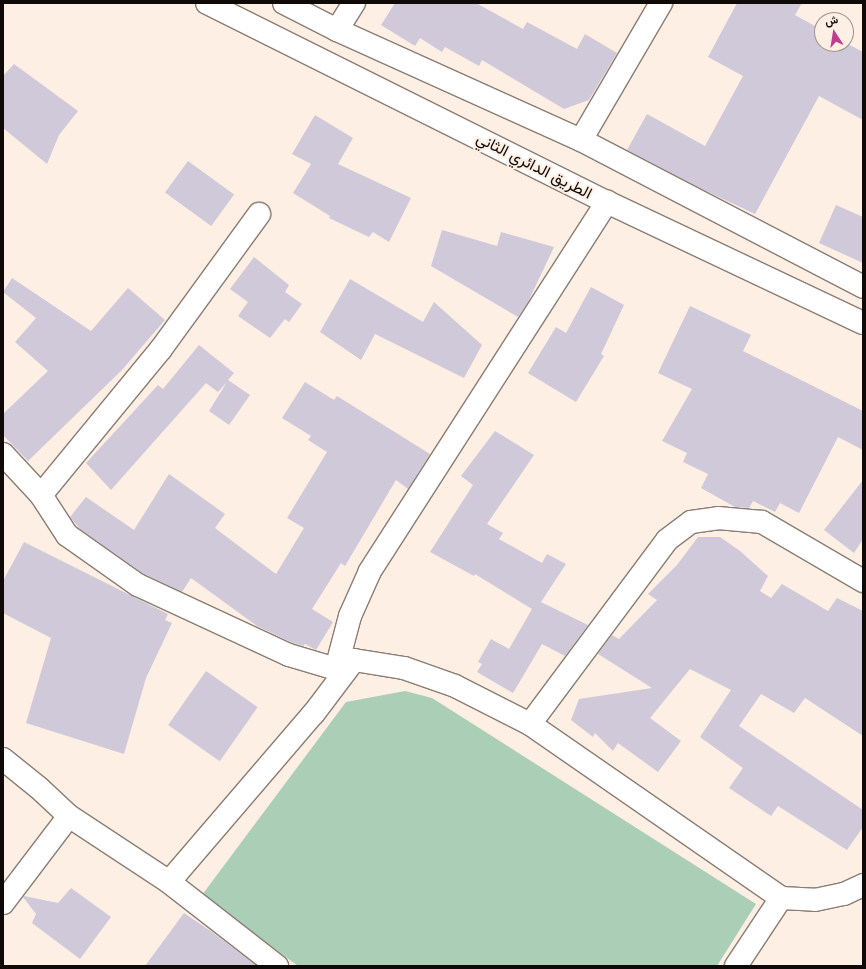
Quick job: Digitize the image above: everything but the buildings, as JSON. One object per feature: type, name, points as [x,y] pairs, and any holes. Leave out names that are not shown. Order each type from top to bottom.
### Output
[{"type":"street","name":"الطريق الدائري الثاني","points":[[207,3],[607,202],[863,323]]},
{"type":"street","points":[[284,3],[337,30],[581,140],[863,287]]},
{"type":"street","points":[[337,30],[354,3]]},
{"type":"street","points":[[581,140],[661,3]]},
{"type":"street","points":[[170,882],[314,713],[345,665],[350,616],[370,571],[607,202]]},
{"type":"street","points":[[41,495],[162,349],[259,214]]},
{"type":"street","points":[[3,454],[41,495],[67,535],[138,585],[289,656],[345,665],[404,668],[455,686],[530,724],[781,898],[815,900],[844,894],[863,885]]},
{"type":"street","points":[[530,724],[667,540],[691,522],[718,518],[762,522],[863,581]]},
{"type":"street","points":[[3,759],[39,788],[69,816],[170,882],[277,966]]},
{"type":"street","points":[[3,903],[69,816]]},
{"type":"street","points":[[736,966],[781,898]]},
{"type":"green space","points":[[405,691],[432,698],[756,904],[717,966],[298,966],[202,895],[346,702]]}]
